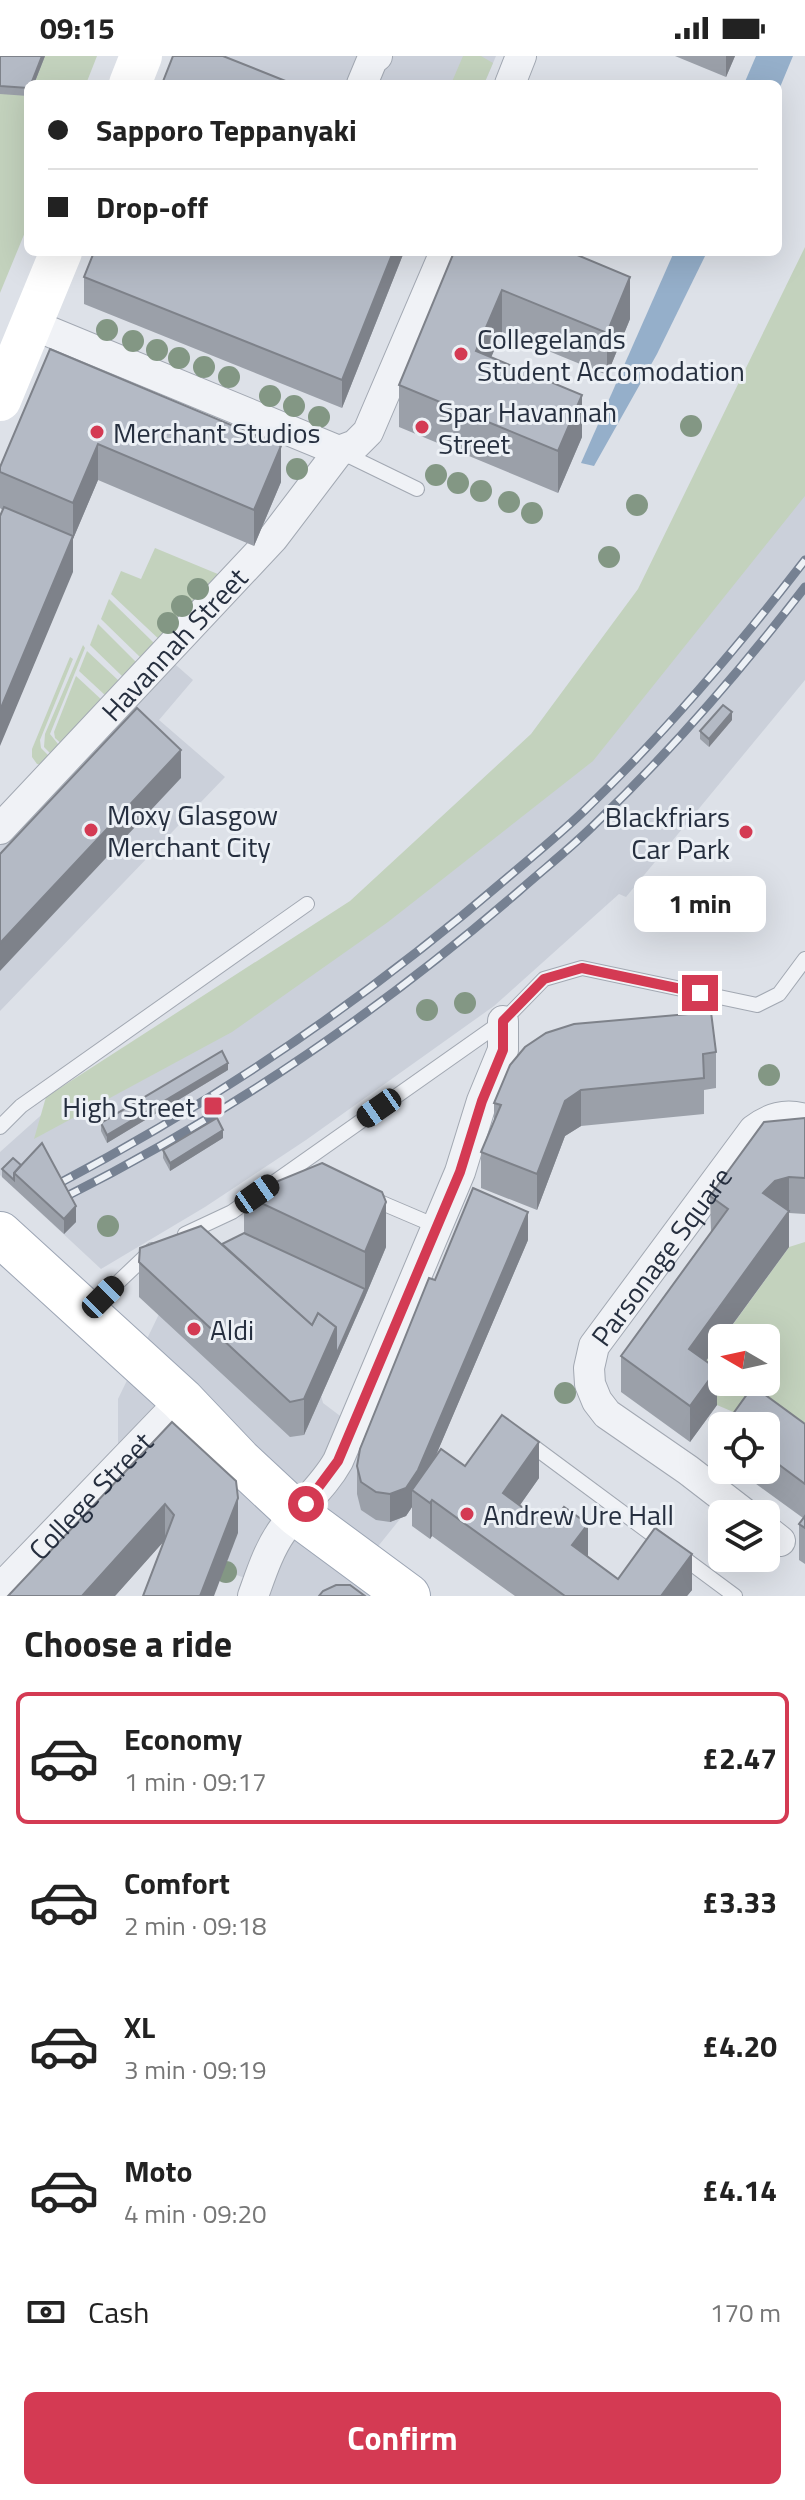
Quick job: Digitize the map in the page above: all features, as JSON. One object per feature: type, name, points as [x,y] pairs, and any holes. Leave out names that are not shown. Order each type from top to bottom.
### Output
[{"type":"main road","points":[[0,1234],[182,1400],[239,1460],[297,1514],[408,1596]]},
{"type":"street","points":[[132,80],[141,56]]},
{"type":"street","points":[[364,80],[372,60],[377,56]]},
{"type":"street","points":[[512,80],[521,56]]},
{"type":"street","points":[[0,400],[59,256]]},
{"type":"street","name":"Havannah Street","points":[[0,829],[273,538],[339,451],[355,445],[368,432],[443,256]]},
{"type":"street","points":[[31,324],[339,451]]},
{"type":"street","points":[[253,1596],[274,1545],[338,1461],[460,1172],[482,1101],[503,1050],[503,1021]]},
{"type":"street","name":"Parsonage Square","points":[[727,1500],[607,1414],[590,1384],[590,1361],[594,1346],[754,1130],[770,1119],[788,1116],[805,1119]]},
{"type":"street","name":"College Street","points":[[0,1589],[182,1400]]},
{"type":"lane","points":[[339,451],[417,489]]},
{"type":"lane","points":[[0,1127],[21,1106],[307,904]]},
{"type":"lane","points":[[86,1313],[155,1248],[232,1212],[503,1021],[544,979],[582,968],[757,1005],[779,994],[805,959]]},
{"type":"lane","points":[[375,1200],[436,1226]]},
{"type":"lane","points":[[513,1432],[735,1596]]},
{"type":"shaded area","points":[[184,56],[496,56],[486,80],[175,80]]},
{"type":"shaded area","points":[[805,357],[805,680],[626,897],[619,894],[494,1006],[306,1140],[205,1207],[101,1269],[0,1175],[0,1152],[48,1109],[442,867]]},
{"type":"shaded area","points":[[169,659],[193,680],[159,720],[225,777],[0,1011],[0,841]]},
{"type":"shaded area","points":[[187,1256],[312,1361],[323,1403],[429,1483],[363,1565],[403,1596],[244,1596],[250,1580],[174,1551],[118,1497],[118,1399]]},
{"type":"green space","points":[[0,56],[97,56],[88,80],[24,80],[24,235],[0,293]]},
{"type":"green space","points":[[463,56],[481,56],[493,63],[486,80],[453,80]]},
{"type":"green space","points":[[805,247],[805,496],[593,761],[388,922],[232,1032],[34,1139],[46,1097],[350,901],[531,734],[638,589]]},
{"type":"green space","points":[[155,548],[225,577],[163,643],[111,594],[121,571],[141,579]]},
{"type":"green space","points":[[109,599],[155,644],[141,658],[101,619]]},
{"type":"green space","points":[[98,624],[136,662],[123,677],[90,645]]},
{"type":"green space","points":[[83,645],[85,648],[50,734],[62,749],[54,757],[44,747],[45,734]]},
{"type":"green space","points":[[87,651],[119,681],[106,696],[79,671]]},
{"type":"green space","points":[[70,657],[73,659],[40,740],[41,748],[52,759],[42,765],[37,764],[32,757],[32,749]]},
{"type":"green space","points":[[76,676],[104,702],[64,746],[55,738],[54,732]]},
{"type":"green space","points":[[805,1242],[805,1460],[780,1438],[780,1412],[733,1412],[717,1405],[689,1384],[708,1358],[708,1396],[780,1396],[780,1324],[733,1324],[789,1247]]},
{"type":"water","points":[[756,56],[793,56],[782,82],[746,80]]},
{"type":"water","points":[[672,256],[705,256],[657,354],[594,466],[581,463]]},
{"type":"building","points":[[0,56],[42,56],[33,80],[24,80],[24,88],[0,86]]},
{"type":"building","points":[[173,56],[223,56],[283,80],[164,80]]},
{"type":"building","points":[[92,256],[391,256],[342,380],[84,277]]},
{"type":"building","points":[[452,256],[580,256],[630,277],[607,333],[502,290],[476,351],[582,395],[558,451],[399,385]]},
{"type":"building","points":[[50,349],[281,446],[254,510],[98,444],[73,503],[0,472]]},
{"type":"building","points":[[4,507],[73,536],[0,710],[0,516]]},
{"type":"building","points":[[723,705],[732,712],[709,739],[700,731]]},
{"type":"building","name":"Moxy Glasgow Merchant City","points":[[137,708],[181,750],[0,943],[0,854]]},
{"type":"building","points":[[711,1012],[716,1052],[703,1054],[704,1078],[581,1090],[565,1101],[537,1174],[481,1152],[501,1105],[494,1103],[510,1065],[525,1047],[546,1033],[574,1024]]},
{"type":"building","points":[[222,1051],[228,1063],[107,1135],[101,1123]]},
{"type":"building","points":[[217,1118],[223,1130],[170,1163],[163,1150]]},
{"type":"building","points":[[805,1118],[805,1178],[789,1177],[775,1181],[763,1193],[789,1211],[689,1349],[708,1363],[708,1381],[690,1406],[621,1356],[728,1209],[710,1196],[764,1122]]},
{"type":"building","points":[[42,1143],[76,1206],[64,1219],[14,1173]]},
{"type":"building","points":[[13,1158],[21,1165],[14,1173],[14,1180],[2,1169]]},
{"type":"building","points":[[322,1163],[382,1192],[386,1202],[365,1252],[244,1195]]},
{"type":"building","points":[[473,1188],[528,1212],[418,1470],[406,1488],[390,1494],[376,1492],[361,1482],[357,1466],[360,1449],[429,1278],[435,1280]]},
{"type":"building","points":[[201,1226],[312,1325],[318,1313],[336,1327],[304,1399],[290,1402],[139,1262],[140,1248]]},
{"type":"building","points":[[244,1233],[365,1289],[336,1355],[336,1327],[318,1313],[312,1325],[222,1244]]},
{"type":"building","points":[[746,1396],[767,1396],[805,1424],[805,1484],[780,1465],[780,1412],[734,1412]]},
{"type":"building","points":[[502,1415],[539,1442],[503,1493],[549,1527],[564,1507],[588,1524],[572,1545],[618,1579],[655,1528],[692,1554],[661,1596],[565,1596],[432,1500],[430,1503],[412,1490],[441,1449],[465,1466]]},
{"type":"building","points":[[172,1422],[236,1481],[238,1498],[200,1596],[143,1596],[174,1515],[165,1504],[82,1596],[8,1596]]},
{"type":"building","points":[[336,1585],[350,1585],[365,1596],[319,1596]]},
{"type":"railway","points":[[56,1185],[234,1082],[346,1005],[455,922],[615,781],[700,689],[805,560]]},
{"type":"railway","points":[[63,1198],[184,1132],[300,1059],[466,935],[578,841],[624,796],[731,679],[805,587]]},
{"type":"place","name":"Collegelands Student Accomodation","points":[[461,354]]},
{"type":"place","name":"Spar Havannah Street","points":[[422,427]]},
{"type":"place","name":"Merchant Studios","points":[[97,432]]},
{"type":"place","name":"Moxy Glasgow Merchant City","points":[[91,830]]},
{"type":"place","name":"Blackfriars Car Park","points":[[746,832]]},
{"type":"place","name":"High Street","points":[[213,1106]]},
{"type":"place","name":"Aldi","points":[[194,1329]]},
{"type":"place","name":"Andrew Ure Hall","points":[[467,1514]]},
{"type":"route","points":[[306,1504],[338,1461],[460,1172],[482,1101],[503,1050],[503,1021],[544,979],[582,968],[700,993]]}]
